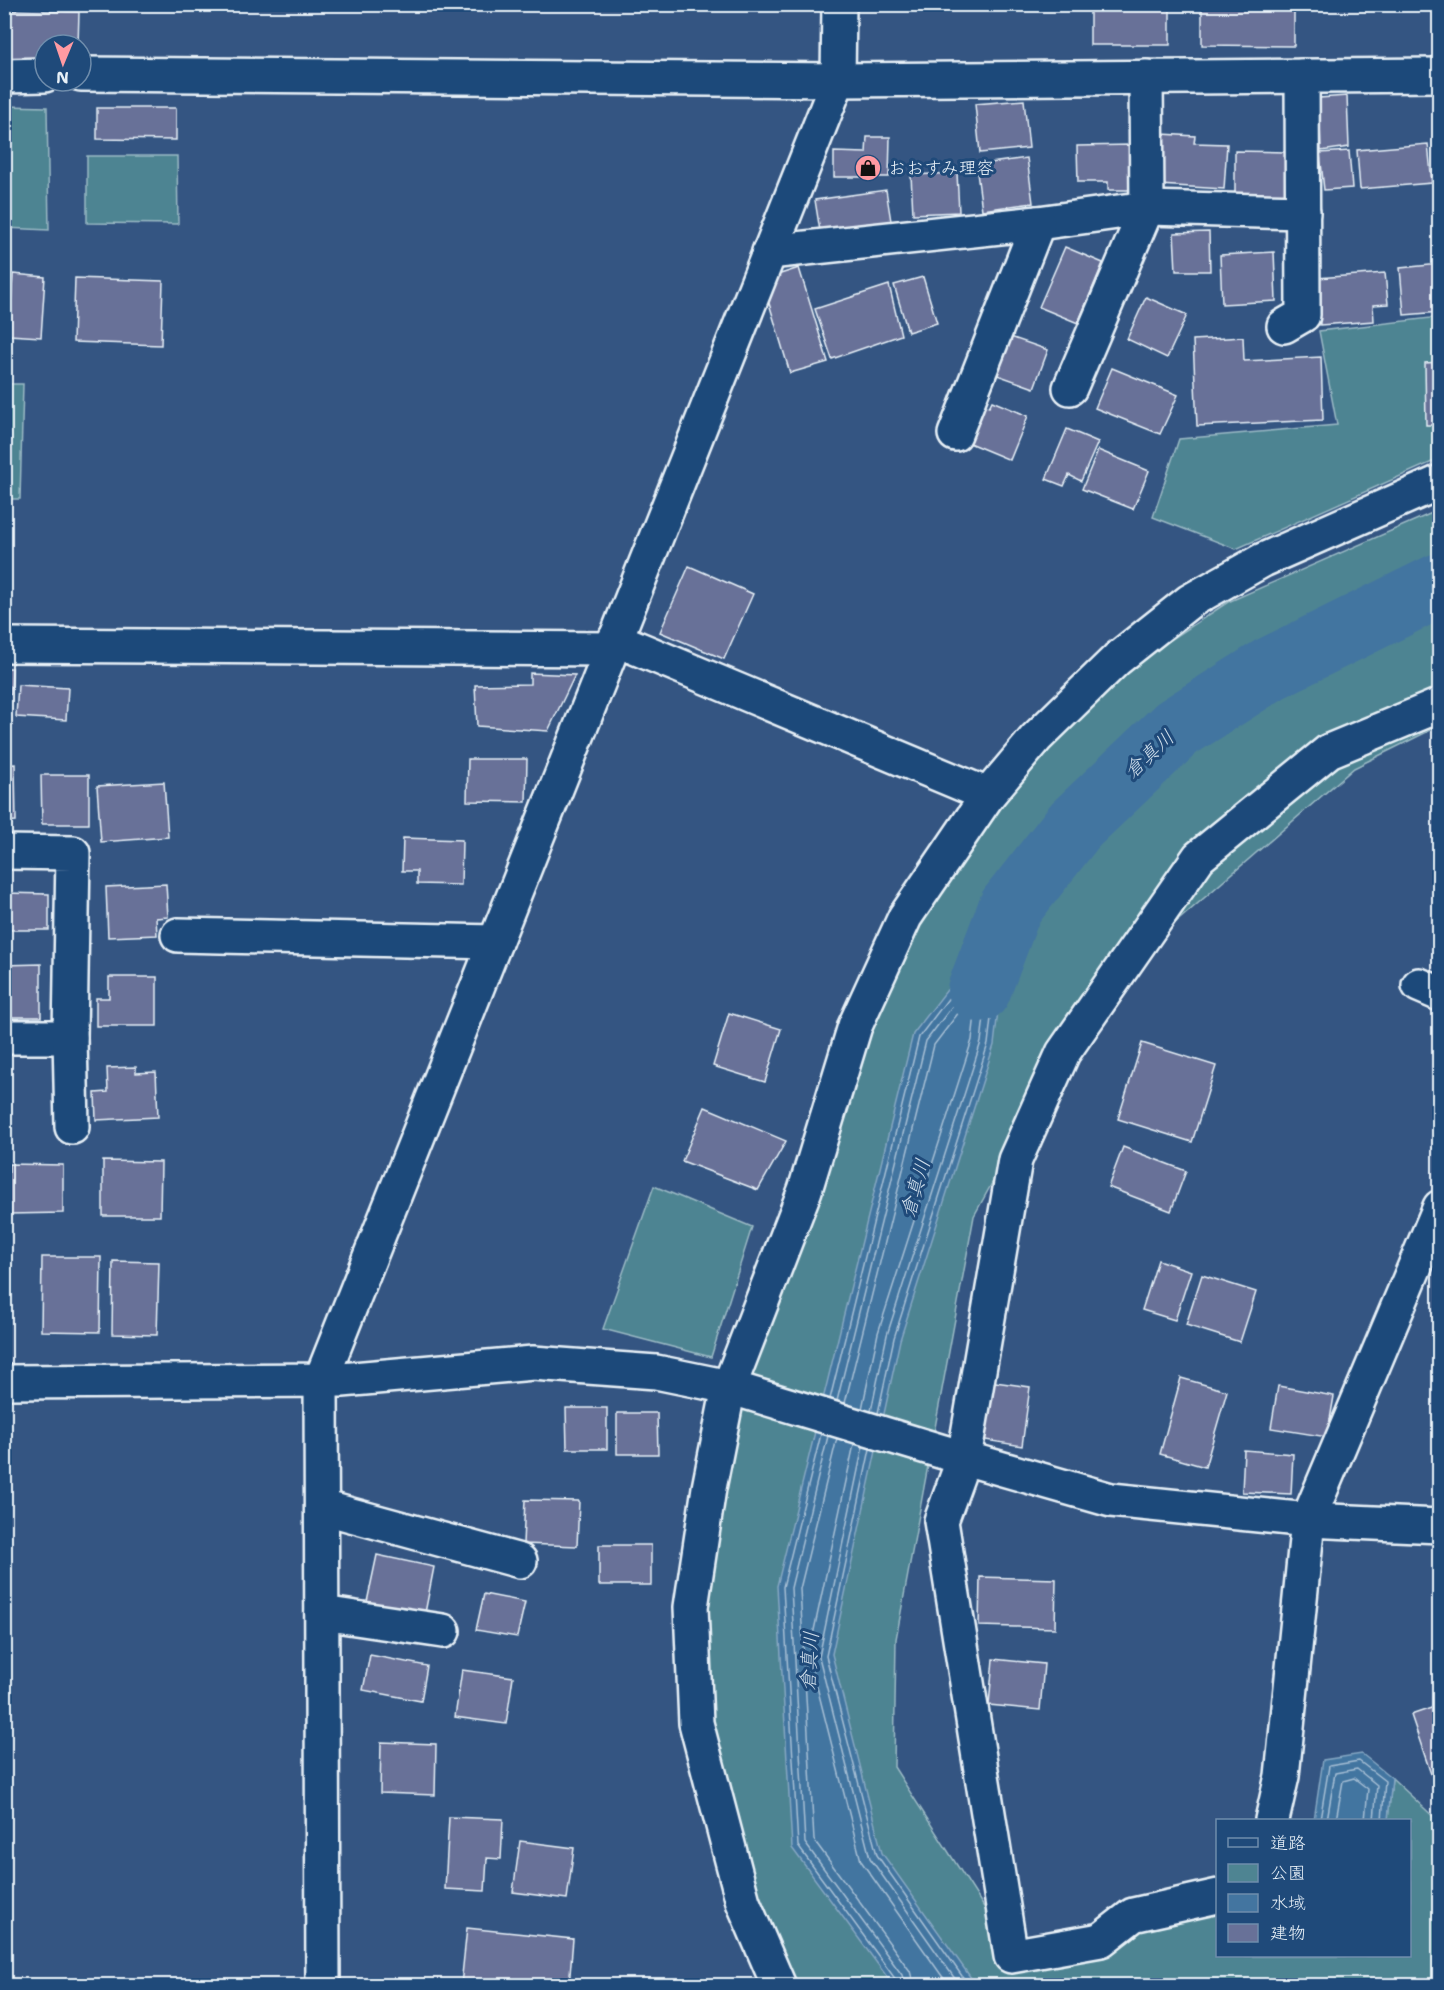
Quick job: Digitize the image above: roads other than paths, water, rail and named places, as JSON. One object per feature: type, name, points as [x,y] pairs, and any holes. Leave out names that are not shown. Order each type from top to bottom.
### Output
[{"type":"street","points":[[323,1986],[321,1380],[838,80],[838,4]]},
{"type":"street","points":[[93,74],[838,80],[1440,75]]},
{"type":"street","points":[[4,76],[33,75]]},
{"type":"street","points":[[1284,327],[1303,315],[1302,76]]},
{"type":"street","points":[[1070,387],[1147,208],[1146,77]]},
{"type":"street","points":[[769,252],[1038,224],[1147,208],[1303,212]]},
{"type":"street","points":[[955,434],[1038,224]]},
{"type":"street","points":[[779,1986],[743,1902],[696,1723],[691,1607],[710,1488],[855,1026],[905,916],[988,795],[1036,738],[1117,659],[1190,601],[1263,560],[1440,482]]},
{"type":"street","points":[[4,645],[614,644],[988,795]]},
{"type":"street","points":[[1216,1896],[1133,1915],[1101,1940],[1011,1956],[941,1521],[952,1455],[1015,1160],[1063,1053],[1199,857],[1329,751],[1440,705]]},
{"type":"street","points":[[4,852],[73,853],[70,1037],[72,1126]]},
{"type":"street","points":[[178,935],[495,942]]},
{"type":"street","points":[[4,1037],[70,1037]]},
{"type":"street","points":[[1272,1819],[1282,1776],[1308,1520],[1440,1207]]},
{"type":"street","points":[[4,1382],[342,1380],[533,1363],[656,1372],[739,1391],[1111,1500],[1308,1520],[1440,1526]]},
{"type":"street","points":[[322,1507],[520,1561]]},
{"type":"street","points":[[322,1613],[442,1631]]},
{"type":"water","points":[[1439,568],[1439,607],[1270,669],[1257,658]]},
{"type":"water","points":[[1010,908],[994,1045],[900,1340],[832,1654],[882,1853],[976,1985],[893,1985],[792,1848],[777,1586],[913,1034]]},
{"type":"water","points":[[1362,1754],[1392,1778],[1388,1819],[1314,1819],[1323,1760]]},
{"type":"waterway","name":"倉真川","points":[[979,990],[1010,908],[1075,825],[1177,728],[1270,669],[1440,585]]},
{"type":"place","name":"おおすみ理容","points":[[868,168]]}]
